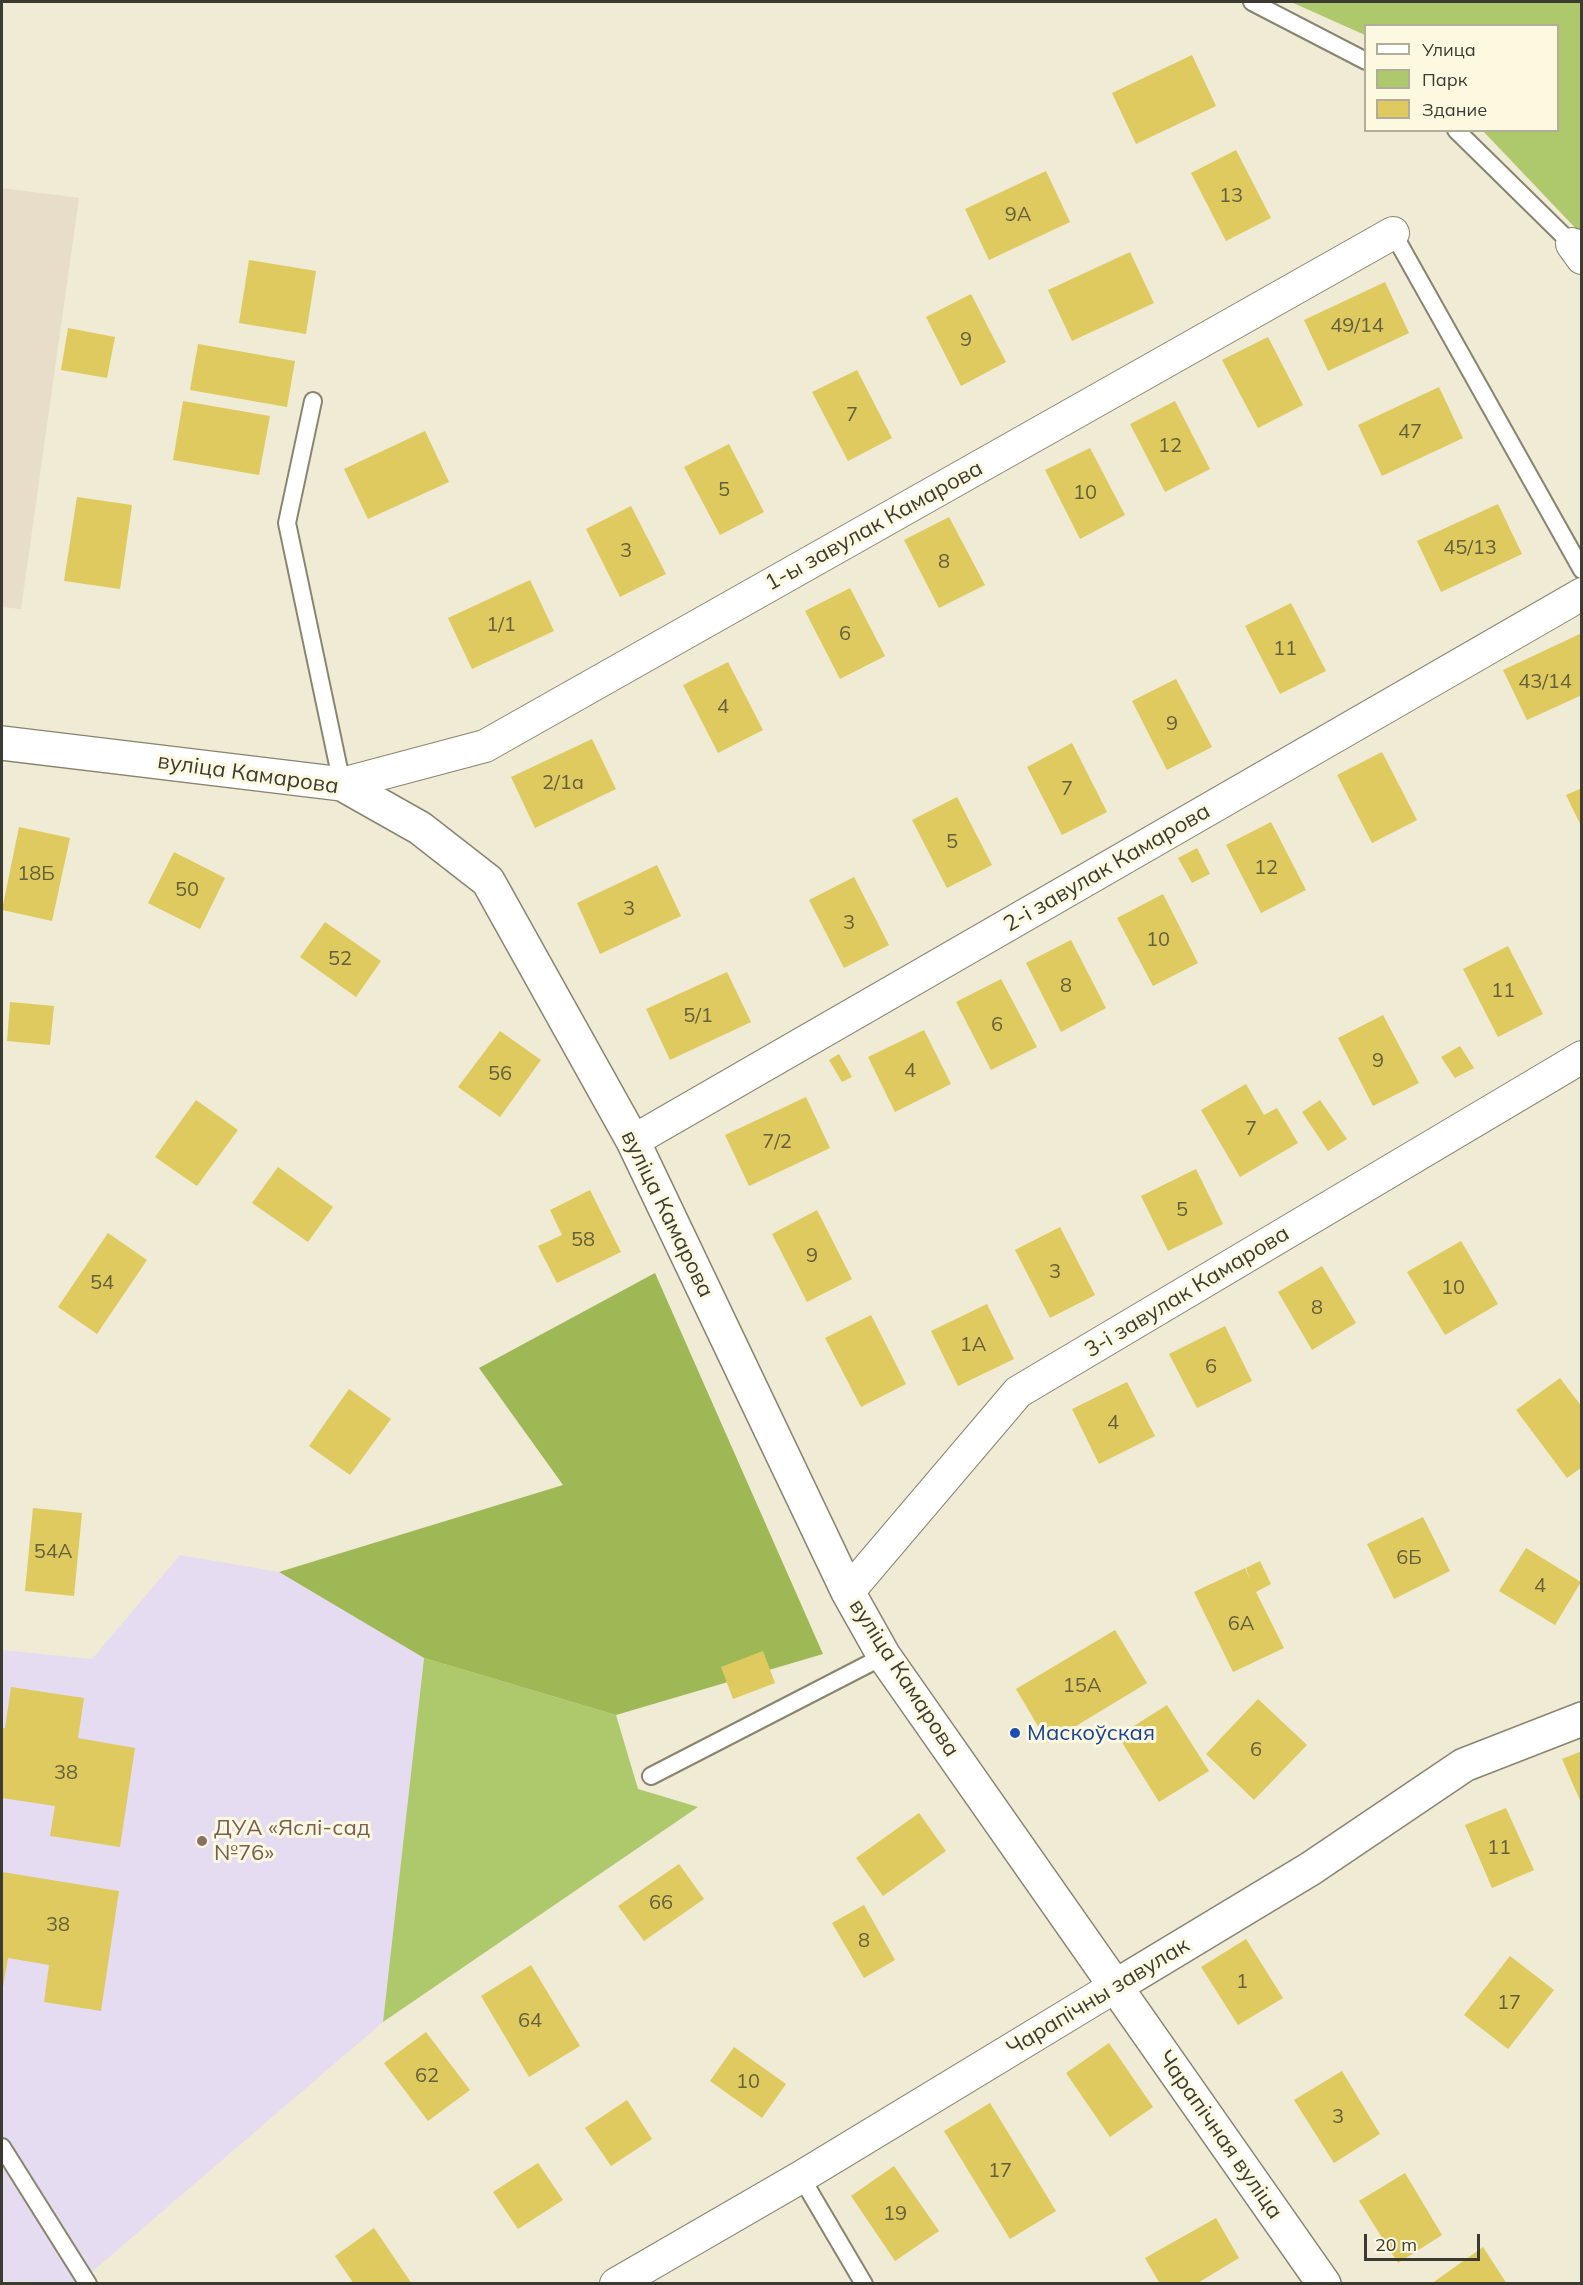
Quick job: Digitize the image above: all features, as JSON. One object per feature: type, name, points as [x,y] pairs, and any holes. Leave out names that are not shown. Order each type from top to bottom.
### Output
[{"type":"street","name":"1-ы завулак Камарова","points":[[342,784],[485,746],[1393,233]]},
{"type":"street","name":"2-і завулак Камарова","points":[[633,1141],[1581,594]]},
{"type":"street","name":"вуліца Камарова","points":[[2,743],[342,784],[420,828],[488,881],[633,1141],[848,1592],[884,1656],[1116,1986]]},
{"type":"street","name":"3-і завулак Камарова","points":[[848,1592],[1018,1392],[1581,1057]]},
{"type":"street","name":"Чарапічны завулак","points":[[616,2283],[801,2177],[1310,1869],[1464,1765],[1581,1719]]},
{"type":"street","name":"Чарапічная вуліца","points":[[1116,1986],[1324,2283]]},
{"type":"lane","points":[[1252,2],[1364,60]]},
{"type":"lane","points":[[1458,132],[1577,251]]},
{"type":"lane","points":[[1393,233],[1581,570]]},
{"type":"lane","points":[[313,401],[287,523],[342,784]]},
{"type":"lane","points":[[651,1776],[884,1656]]},
{"type":"lane","points":[[2,2147],[88,2283]]},
{"type":"lane","points":[[801,2177],[864,2283]]},
{"type":"shaded area","points":[[2,188],[79,198],[21,609],[2,607]]},
{"type":"shaded area","name":"ДУА «Яслі-сад №76»","points":[[180,1555],[279,1572],[424,1658],[383,2022],[79,2283],[2,2281],[2,1650],[92,1659]]},
{"type":"green space","points":[[1291,2],[1581,2],[1581,234],[1484,132],[1559,132],[1559,24],[1364,24],[1364,35]]},
{"type":"green space","points":[[655,1273],[823,1654],[616,1715],[424,1658],[279,1572],[563,1485],[479,1368]]},
{"type":"green space","points":[[424,1658],[616,1715],[638,1789],[698,1807],[383,2022]]},
{"type":"building","points":[[1192,55],[1216,106],[1136,144],[1112,93]]},
{"type":"building","points":[[1236,150],[1271,218],[1226,241],[1191,173]]},
{"type":"building","points":[[1046,171],[1070,222],[989,260],[965,209]]},
{"type":"building","points":[[1130,252],[1154,303],[1072,341],[1048,290]]},
{"type":"building","points":[[249,260],[316,271],[306,334],[239,323]]},
{"type":"building","points":[[1385,282],[1409,333],[1328,371],[1304,320]]},
{"type":"building","points":[[971,294],[1006,362],[961,386],[926,317]]},
{"type":"building","points":[[68,328],[115,337],[107,378],[61,370]]},
{"type":"building","points":[[1268,337],[1303,405],[1258,428],[1222,360]]},
{"type":"building","points":[[198,344],[295,361],[287,407],[190,390]]},
{"type":"building","points":[[857,370],[892,438],[848,461],[812,392]]},
{"type":"building","points":[[1439,387],[1463,438],[1382,476],[1358,425]]},
{"type":"building","points":[[183,401],[270,416],[259,475],[173,460]]},
{"type":"building","points":[[1175,401],[1210,469],[1165,492],[1130,424]]},
{"type":"building","points":[[425,431],[449,482],[368,519],[344,469]]},
{"type":"building","points":[[729,444],[764,512],[720,535],[684,467]]},
{"type":"building","points":[[1090,448],[1125,515],[1080,539],[1045,470]]},
{"type":"building","points":[[77,497],[132,505],[120,589],[64,581]]},
{"type":"building","points":[[1498,504],[1522,554],[1441,592],[1417,541]]},
{"type":"building","points":[[631,506],[666,574],[620,597],[586,529]]},
{"type":"building","points":[[949,517],[985,585],[939,608],[904,540]]},
{"type":"building","points":[[530,580],[554,631],[472,669],[448,618]]},
{"type":"building","points":[[850,588],[885,656],[840,679],[805,611]]},
{"type":"building","points":[[1291,603],[1326,671],[1280,694],[1245,626]]},
{"type":"building","points":[[1582,633],[1582,695],[1527,720],[1503,670]]},
{"type":"building","points":[[728,662],[763,730],[718,753],[683,685]]},
{"type":"building","points":[[1176,679],[1212,747],[1167,770],[1132,701]]},
{"type":"building","points":[[592,739],[616,789],[535,828],[511,777]]},
{"type":"building","points":[[1072,743],[1107,812],[1062,835],[1027,767]]},
{"type":"building","points":[[1382,752],[1417,820],[1372,843],[1337,775]]},
{"type":"building","points":[[1582,788],[1582,828],[1566,795]]},
{"type":"building","points":[[957,797],[992,865],[947,888],[912,820]]},
{"type":"building","points":[[1271,822],[1306,890],[1261,913],[1226,845]]},
{"type":"building","points":[[19,827],[70,838],[52,921],[2,910]]},
{"type":"building","points":[[1197,848],[1210,874],[1192,883],[1178,858]]},
{"type":"building","points":[[174,852],[225,878],[200,929],[148,903]]},
{"type":"building","points":[[657,865],[681,916],[600,954],[577,903]]},
{"type":"building","points":[[854,877],[889,945],[844,968],[809,900]]},
{"type":"building","points":[[1163,894],[1198,963],[1153,986],[1117,918]]},
{"type":"building","points":[[325,922],[381,961],[356,997],[300,957]]},
{"type":"building","points":[[1071,940],[1106,1008],[1061,1032],[1026,963]]},
{"type":"building","points":[[1508,946],[1543,1014],[1498,1037],[1463,969]]},
{"type":"building","points":[[727,972],[751,1022],[670,1060],[646,1009]]},
{"type":"building","points":[[1001,979],[1037,1047],[991,1070],[956,1002]]},
{"type":"building","points":[[10,1002],[54,1006],[50,1045],[7,1041]]},
{"type":"building","points":[[1383,1015],[1419,1083],[1373,1106],[1338,1038]]},
{"type":"building","points":[[924,1030],[951,1084],[895,1112],[868,1057]]},
{"type":"building","points":[[500,1031],[541,1060],[500,1117],[458,1087]]},
{"type":"building","points":[[1460,1046],[1474,1068],[1455,1078],[1441,1057]]},
{"type":"building","points":[[839,1054],[852,1077],[842,1082],[829,1060]]},
{"type":"building","points":[[1246,1084],[1264,1115],[1277,1108],[1298,1143],[1240,1177],[1201,1110]]},
{"type":"building","points":[[806,1097],[830,1148],[749,1186],[725,1135]]},
{"type":"building","points":[[196,1100],[238,1130],[197,1186],[155,1157]]},
{"type":"building","points":[[1320,1100],[1347,1139],[1328,1151],[1302,1112]]},
{"type":"building","points":[[278,1167],[333,1207],[308,1242],[252,1203]]},
{"type":"building","points":[[1196,1169],[1223,1224],[1168,1251],[1141,1196]]},
{"type":"building","points":[[590,1190],[621,1252],[557,1283],[538,1246],[562,1235],[550,1210]]},
{"type":"building","points":[[817,1210],[852,1279],[807,1302],[772,1234]]},
{"type":"building","points":[[1060,1227],[1095,1295],[1050,1318],[1015,1250]]},
{"type":"building","points":[[108,1233],[147,1260],[97,1334],[58,1307]]},
{"type":"building","points":[[1461,1241],[1498,1304],[1445,1335],[1407,1272]]},
{"type":"building","points":[[1322,1266],[1356,1323],[1312,1350],[1278,1292]]},
{"type":"building","points":[[987,1304],[1014,1359],[958,1386],[931,1331]]},
{"type":"building","points":[[871,1315],[906,1384],[861,1407],[825,1338]]},
{"type":"building","points":[[1225,1326],[1252,1381],[1197,1408],[1169,1354]]},
{"type":"building","points":[[1560,1378],[1582,1407],[1582,1467],[1567,1478],[1516,1410]]},
{"type":"building","points":[[1127,1382],[1155,1436],[1099,1464],[1072,1409]]},
{"type":"building","points":[[349,1389],[391,1419],[350,1475],[309,1446]]},
{"type":"building","points":[[33,1508],[82,1513],[74,1596],[25,1591]]},
{"type":"building","points":[[1423,1517],[1450,1571],[1394,1599],[1367,1544]]},
{"type":"building","points":[[1526,1548],[1581,1582],[1555,1625],[1499,1591]]},
{"type":"building","points":[[1260,1561],[1271,1584],[1256,1592],[1284,1648],[1233,1672],[1194,1592],[1245,1568],[1250,1580],[1246,1568]]},
{"type":"building","points":[[1115,1630],[1147,1683],[1048,1743],[1016,1689]]},
{"type":"building","points":[[763,1651],[775,1683],[733,1699],[721,1667]]},
{"type":"building","points":[[11,1687],[84,1698],[78,1738],[135,1748],[120,1847],[50,1836],[55,1806],[2,1798],[2,1728],[5,1728]]},
{"type":"building","points":[[1258,1699],[1307,1745],[1254,1800],[1206,1754]]},
{"type":"building","points":[[1167,1705],[1209,1771],[1159,1802],[1118,1736]]},
{"type":"building","points":[[1582,1751],[1582,1805],[1562,1759]]},
{"type":"building","points":[[1506,1808],[1534,1870],[1492,1888],[1465,1825]]},
{"type":"building","points":[[919,1813],[946,1851],[883,1896],[856,1858]]},
{"type":"building","points":[[679,1864],[704,1899],[644,1941],[618,1906]]},
{"type":"building","points":[[2,1872],[119,1891],[101,2011],[44,2002],[49,1965],[8,1958],[2,1993]]},
{"type":"building","points":[[864,1905],[895,1960],[864,1978],[832,1923]]},
{"type":"building","points":[[1246,1939],[1283,1998],[1238,2025],[1201,1967]]},
{"type":"building","points":[[1510,1956],[1554,1990],[1508,2049],[1464,2015]]},
{"type":"building","points":[[531,1965],[580,2046],[529,2077],[481,1996]]},
{"type":"building","points":[[426,2032],[470,2090],[428,2121],[384,2063]]},
{"type":"building","points":[[1109,2043],[1153,2107],[1110,2137],[1066,2073]]},
{"type":"building","points":[[734,2047],[786,2084],[762,2118],[710,2081]]},
{"type":"building","points":[[1342,2071],[1380,2134],[1334,2163],[1294,2100]]},
{"type":"building","points":[[627,2100],[652,2139],[611,2166],[585,2128]]},
{"type":"building","points":[[990,2103],[1056,2211],[1010,2239],[944,2131]]},
{"type":"building","points":[[538,2163],[563,2200],[518,2229],[493,2192]]},
{"type":"building","points":[[894,2166],[939,2231],[895,2261],[851,2196]]},
{"type":"building","points":[[1405,2173],[1442,2235],[1398,2263],[1359,2201]]},
{"type":"building","points":[[1216,2218],[1239,2258],[1196,2284],[1160,2284],[1145,2258]]},
{"type":"building","points":[[374,2228],[412,2284],[354,2284],[335,2256]]},
{"type":"building","points":[[1483,2247],[1507,2284],[1431,2284]]},
{"type":"place","name":"Маскоўская","points":[[1015,1733]]},
{"type":"place","name":"ДУА «Яслі-сад №76»","points":[[202,1841]]}]
